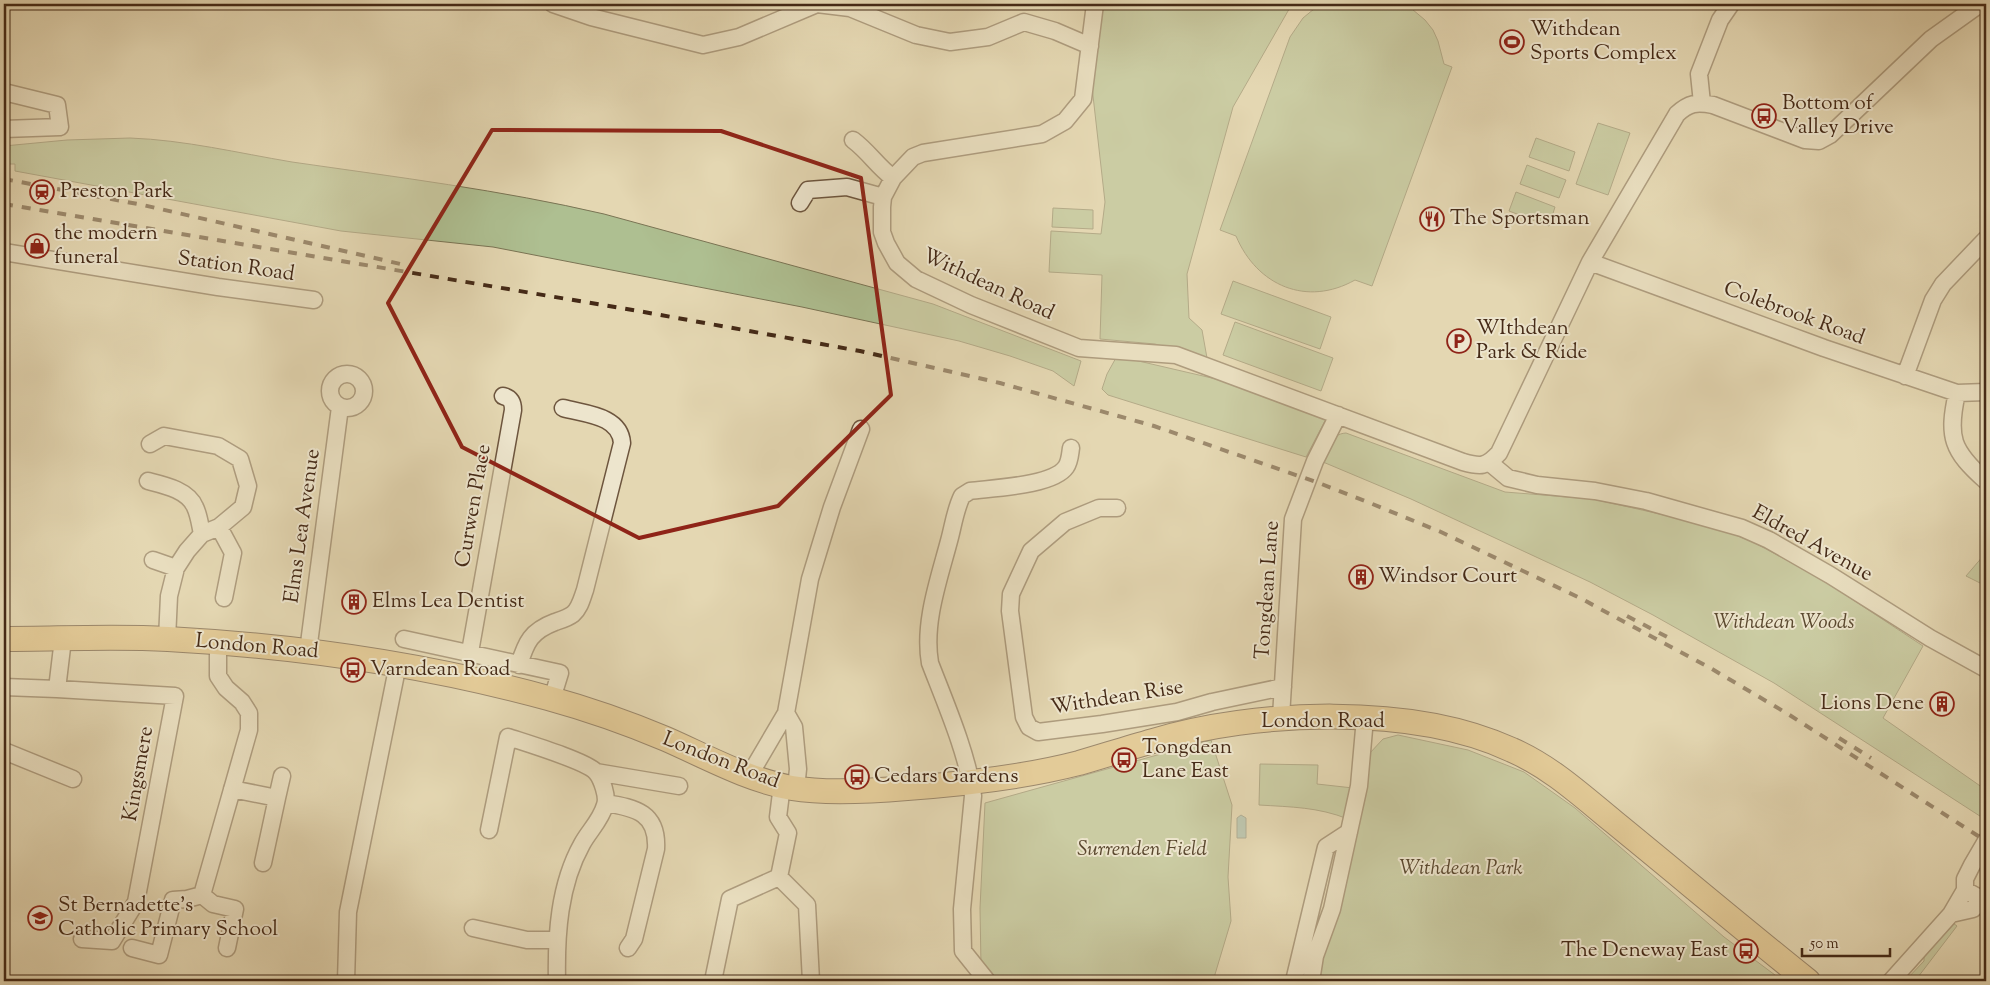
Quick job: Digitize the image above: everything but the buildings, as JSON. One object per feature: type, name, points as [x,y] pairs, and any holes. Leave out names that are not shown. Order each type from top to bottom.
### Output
[{"type":"highway","name":"London Road","points":[[4,639],[167,639],[308,651],[398,664],[490,683],[552,699],[648,732],[749,776],[789,787],[858,791],[971,782],[1074,764],[1181,732],[1281,717],[1365,718],[1436,727],[1477,737],[1514,750],[1546,769],[1586,798],[1808,981]]},
{"type":"street","points":[[553,4],[591,17],[703,45],[739,36],[817,4],[850,8],[916,34],[950,42],[988,37],[1024,22],[1055,31],[1090,46]]},
{"type":"street","name":"Withdean Road","points":[[1096,4],[1083,99],[1065,121],[1042,134],[923,153],[913,157],[893,178],[883,197],[882,218],[886,243],[897,263],[916,279],[990,313],[1079,348],[1176,355],[1341,416]]},
{"type":"street","points":[[1702,103],[1699,74],[1720,20],[1731,4]]},
{"type":"street","points":[[1341,416],[1463,462],[1478,466],[1490,463],[1499,452],[1510,430],[1590,262],[1677,114],[1687,105],[1702,103],[1713,105],[1805,140],[1819,141],[1830,135],[1931,38],[1980,4]]},
{"type":"street","points":[[4,92],[57,105],[60,127],[4,128]]},
{"type":"street","points":[[853,140],[867,151],[878,166],[893,178]]},
{"type":"street","points":[[800,203],[808,190],[847,187],[883,197]]},
{"type":"street","points":[[1905,376],[1933,300],[1943,284],[1986,239]]},
{"type":"street","name":"Station Road","points":[[4,251],[218,287],[314,300]]},
{"type":"street","name":"Colebrook Road","points":[[1590,262],[1905,376],[1957,393],[1986,392]]},
{"type":"street","points":[[1957,393],[1951,417],[1954,443],[1968,464],[1986,481]]},
{"type":"street","name":"Curwen Place","points":[[470,652],[513,410],[513,403],[508,398],[502,396]]},
{"type":"street","name":"Elms Lea Avenue","points":[[308,651],[340,407]]},
{"type":"street","points":[[519,665],[526,644],[536,631],[542,626],[568,618],[578,608],[585,590],[622,443],[619,429],[610,421],[563,408]]},
{"type":"street","name":"Tongdean Lane","points":[[1281,717],[1293,519],[1314,461],[1341,416]]},
{"type":"street","points":[[749,776],[786,713],[810,579],[832,507],[861,429]]},
{"type":"street","points":[[150,444],[164,436],[218,446],[240,459],[248,486],[243,507],[219,527],[202,534],[187,551],[176,568],[169,596],[167,639]]},
{"type":"street","points":[[987,981],[963,951],[962,909],[973,796],[971,782],[930,663],[928,650],[936,591],[962,496],[970,491],[1051,478],[1065,468],[1071,448]]},
{"type":"street","name":"Eldred Avenue","points":[[1490,463],[1508,478],[1537,485],[1595,491],[1646,501],[1742,528],[1769,540],[1830,575],[1930,638],[1986,669]]},
{"type":"street","points":[[148,481],[165,485],[186,496],[195,506],[202,534]]},
{"type":"street","name":"Withdean Rise","points":[[1117,508],[1099,508],[1065,522],[1031,551],[1011,594],[1010,611],[1018,674],[1024,717],[1029,727],[1038,732],[1124,721],[1177,712],[1212,702],[1283,687]]},
{"type":"street","points":[[219,527],[233,553],[224,598]]},
{"type":"street","points":[[153,560],[176,568]]},
{"type":"street","points":[[57,689],[63,639]]},
{"type":"street","points":[[404,639],[560,673],[552,699]]},
{"type":"street","points":[[202,895],[249,730],[248,713],[242,702],[226,688],[218,676],[218,643]]},
{"type":"street","points":[[346,981],[348,912],[398,664]]},
{"type":"street","name":"Kingsmere","points":[[4,686],[175,696],[136,902],[112,941],[82,939]]},
{"type":"street","points":[[779,877],[788,834],[778,816],[798,769],[794,727],[786,713]]},
{"type":"street","points":[[1311,981],[1315,956],[1332,909],[1359,786],[1365,718]]},
{"type":"street","points":[[489,830],[508,737],[584,764],[596,772],[679,786]]},
{"type":"street","points":[[4,751],[73,780]]},
{"type":"street","points":[[556,981],[556,940],[562,901],[572,867],[582,844],[606,803],[603,786],[596,772]]},
{"type":"street","points":[[263,863],[282,776]]},
{"type":"street","points":[[232,789],[277,798]]},
{"type":"street","points":[[606,803],[629,807],[640,812],[650,820],[656,838],[656,849],[634,939],[628,948]]},
{"type":"street","points":[[1294,981],[1326,847],[1349,832]]},
{"type":"street","points":[[1891,981],[1952,914],[1965,890],[1966,878],[1986,841]]},
{"type":"street","points":[[713,981],[730,900],[779,877]]},
{"type":"street","points":[[779,877],[807,905],[811,981]]},
{"type":"street","points":[[202,895],[213,904],[235,909],[227,948]]},
{"type":"street","points":[[132,948],[159,955],[173,900],[202,895]]},
{"type":"street","points":[[472,928],[527,940],[556,940]]},
{"type":"highlighted area","points":[[492,130],[721,131],[861,178],[891,395],[778,506],[639,538],[462,447],[388,303]]},
{"type":"green space","points":[[1100,4],[1292,4],[1233,107],[1187,274],[1189,318],[1202,330],[1207,358],[1155,344],[1100,339],[1102,275],[1049,272],[1051,231],[1101,234],[1105,202],[1091,78]]},
{"type":"green space","points":[[1320,4],[1406,4],[1425,20],[1433,30],[1444,64],[1452,67],[1372,286],[1355,280],[1337,288],[1319,292],[1285,287],[1270,279],[1257,268],[1245,253],[1236,236],[1220,230],[1290,37],[1303,18]]},
{"type":"green space","points":[[1598,123],[1630,133],[1608,195],[1576,184]]},
{"type":"green space","points":[[130,138],[191,144],[292,162],[448,185],[565,205],[604,214],[933,304],[1081,361],[1074,386],[1053,371],[959,341],[802,307],[493,247],[341,231],[15,171],[15,164],[4,164],[4,146],[67,140]]},
{"type":"green space","points":[[1536,138],[1575,152],[1569,171],[1529,157]]},
{"type":"green space","points":[[1527,165],[1566,180],[1559,198],[1520,184]]},
{"type":"green space","points":[[1516,192],[1555,207],[1549,226],[1509,211]]},
{"type":"green space","points":[[1053,208],[1093,210],[1093,229],[1052,227]]},
{"type":"green space","points":[[1233,281],[1331,317],[1320,349],[1221,314]]},
{"type":"green space","points":[[1235,322],[1333,358],[1321,391],[1223,355]]},
{"type":"green space","points":[[1117,356],[1216,379],[1327,417],[1306,457],[1108,395],[1102,389],[1107,374]]},
{"type":"green space","name":"Withdean Woods","points":[[1346,433],[1505,492],[1593,499],[1713,526],[1753,542],[1820,578],[1923,646],[1883,718],[1986,790],[1986,820],[1774,683],[1653,615],[1590,582],[1411,499],[1323,462],[1333,439]]},
{"type":"green space","points":[[1984,555],[1986,557],[1986,586],[1966,576]]},
{"type":"green space","name":"Withdean Park","points":[[1398,735],[1468,750],[1524,772],[1575,808],[1724,937],[1783,981],[1317,981],[1369,754],[1383,739]]},
{"type":"green space","name":"Surrenden Field","points":[[1211,740],[1232,805],[1228,877],[1231,921],[1213,981],[991,981],[981,965],[980,908],[985,803]]},
{"type":"green space","points":[[1260,764],[1318,765],[1317,784],[1353,788],[1348,819],[1315,810],[1259,805]]},
{"type":"green space","points":[[1953,923],[1957,926],[1915,981],[1905,981],[1924,961],[1924,957]]},
{"type":"water","points":[[1241,815],[1246,818],[1246,838],[1237,838],[1237,818]]},
{"type":"railway","points":[[4,179],[143,205],[405,265]]},
{"type":"railway","points":[[4,204],[644,312],[860,351],[1000,383],[1154,426],[1319,483],[1370,503],[1441,532],[1580,598],[1712,669],[1788,714],[1986,841]]},
{"type":"railway","points":[[1627,616],[1671,639]]},
{"type":"railway","points":[[1839,738],[1871,758]]},
{"type":"place","name":"Withdean Sports Complex","points":[[1512,42]]},
{"type":"place","name":"Bottom of Valley Drive","points":[[1764,116]]},
{"type":"place","name":"Preston Park","points":[[42,192]]},
{"type":"place","name":"The Sportsman","points":[[1432,219]]},
{"type":"place","name":"the modern funeral","points":[[37,246]]},
{"type":"place","name":"WIthdean Park & Ride","points":[[1459,341]]},
{"type":"place","name":"Windsor Court","points":[[1361,577]]},
{"type":"place","name":"Elms Lea Dentist","points":[[354,602]]},
{"type":"place","name":"Varndean Road","points":[[353,670]]},
{"type":"place","name":"Lions Dene","points":[[1942,704]]},
{"type":"place","name":"Tongdean Lane East","points":[[1124,760]]},
{"type":"place","name":"Cedars Gardens","points":[[857,777]]},
{"type":"place","name":"St Bernadette's Catholic Primary School","points":[[40,918]]},
{"type":"place","name":"The Deneway East","points":[[1746,951]]}]
